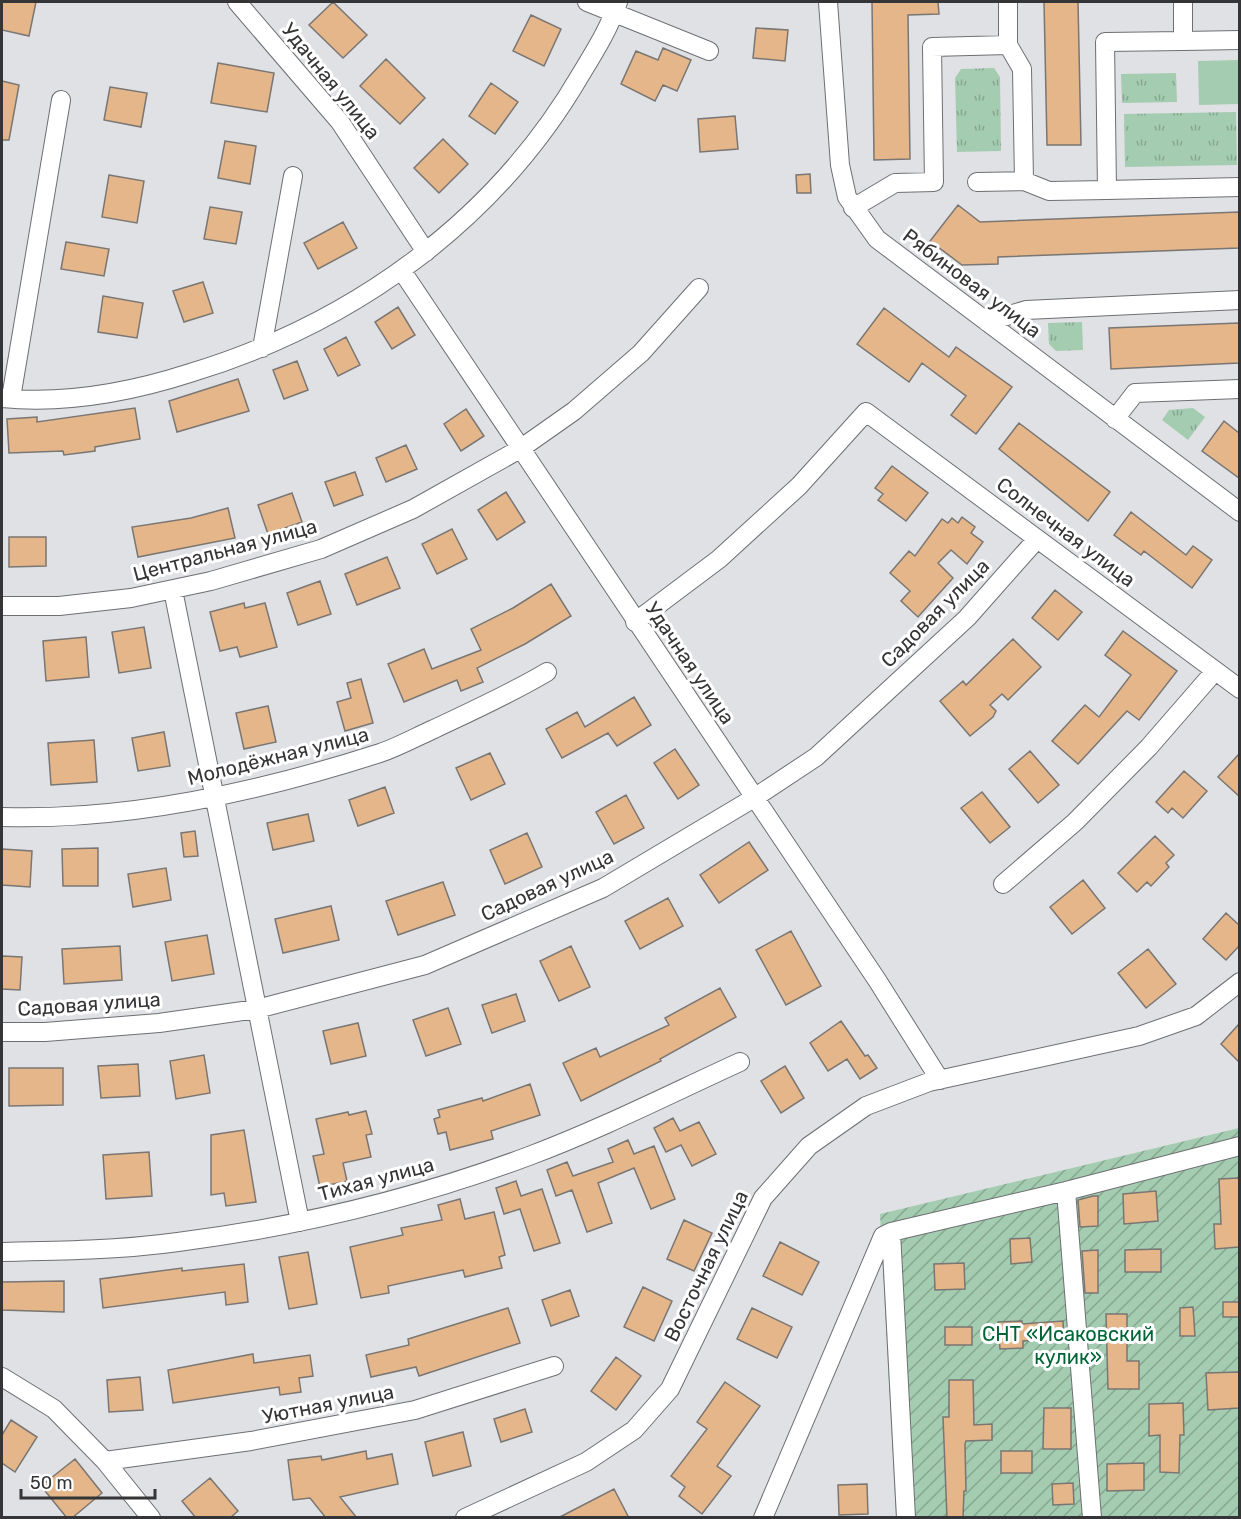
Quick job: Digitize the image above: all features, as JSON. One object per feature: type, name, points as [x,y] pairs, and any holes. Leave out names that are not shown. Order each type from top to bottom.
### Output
[{"type":"street","name":"Удачная улица","points":[[237,2],[340,122],[426,252]]},
{"type":"street","points":[[587,2],[616,7],[709,51]]},
{"type":"street","name":"Рябиновая улица","points":[[828,2],[840,165],[847,197],[877,239],[1239,512]]},
{"type":"street","points":[[1008,2],[1008,45],[1022,69],[1024,181]]},
{"type":"street","points":[[1183,2],[1183,41]]},
{"type":"street","points":[[61,100],[6,398],[64,397],[142,387],[208,368],[262,348],[349,306],[402,271],[453,230],[516,167],[561,108],[616,7]]},
{"type":"street","points":[[1107,190],[1105,42],[1239,40]]},
{"type":"street","points":[[853,208],[895,183],[934,182],[932,47],[1008,45]]},
{"type":"street","points":[[262,348],[293,177]]},
{"type":"street","points":[[977,182],[1024,181],[1049,191],[1239,187]]},
{"type":"street","name":"Удачная улица","points":[[402,271],[877,980],[940,1080]]},
{"type":"street","name":"Центральная улица","points":[[2,606],[59,606],[131,598],[211,581],[321,549],[413,509],[520,449],[574,411],[641,353],[699,288]]},
{"type":"street","points":[[987,322],[1026,309],[1239,300]]},
{"type":"street","points":[[1115,418],[1135,393],[1236,393]]},
{"type":"street","name":"Солнечная улица","points":[[635,622],[719,559],[799,486],[866,412],[1239,689]]},
{"type":"street","name":"Садовая улица","points":[[2,1032],[45,1032],[159,1023],[257,1009],[425,965],[603,888],[754,798],[816,757],[966,618],[1037,539]]},
{"type":"street","points":[[172,590],[216,798],[300,1222]]},
{"type":"street","points":[[1003,884],[1083,814],[1149,747],[1215,671]]},
{"type":"street","name":"Молодёжная улица","points":[[2,817],[40,818],[121,812],[216,798],[382,753],[513,692],[547,672]]},
{"type":"street","name":"Восточная улица","points":[[465,1518],[586,1462],[634,1430],[670,1389],[763,1197],[809,1146],[866,1106],[940,1080],[1139,1036],[1196,1016],[1239,982]]},
{"type":"street","name":"Тихая улица","points":[[2,1252],[176,1242],[300,1222],[443,1185],[529,1156],[740,1062]]},
{"type":"street","points":[[763,1518],[883,1236],[891,1232],[1066,1191],[1239,1146]]},
{"type":"street","points":[[1066,1191],[1092,1518]]},
{"type":"street","points":[[891,1232],[906,1518]]},
{"type":"street","name":"Уютная улица","points":[[105,1461],[250,1441],[415,1410],[554,1366]]},
{"type":"street","points":[[2,1377],[54,1409],[105,1461],[151,1518]]},
{"type":"green space","points":[[1239,60],[1239,104],[1199,105],[1198,61]]},
{"type":"green space","points":[[994,68],[1000,77],[1001,151],[957,152],[955,78],[961,69]]},
{"type":"green space","points":[[1176,73],[1177,102],[1122,103],[1121,74]]},
{"type":"green space","points":[[1236,112],[1237,165],[1125,167],[1124,114]]},
{"type":"green space","points":[[1082,322],[1083,350],[1056,351],[1049,344],[1048,323]]},
{"type":"green space","points":[[1193,408],[1205,417],[1188,440],[1162,420],[1169,410]]},
{"type":"green space","name":"СНТ «Исаковский кулик»","points":[[1239,1128],[1239,1517],[896,1517],[880,1214]]},
{"type":"building","points":[[2,2],[36,2],[29,36],[2,30]]},
{"type":"building","points":[[333,2],[367,35],[343,58],[309,25]]},
{"type":"building","points":[[872,2],[938,2],[939,14],[908,15],[910,159],[874,160]]},
{"type":"building","points":[[1044,2],[1078,2],[1081,145],[1047,145]]},
{"type":"building","points":[[531,15],[561,29],[544,66],[513,51]]},
{"type":"building","points":[[756,28],[788,30],[785,61],[753,58]]},
{"type":"building","points":[[663,48],[691,60],[677,91],[663,85],[655,101],[621,84],[636,51],[658,60]]},
{"type":"building","points":[[386,59],[425,98],[400,124],[360,86]]},
{"type":"building","points":[[218,63],[274,73],[267,112],[211,103]]},
{"type":"building","points":[[2,81],[19,85],[9,140],[2,140]]},
{"type":"building","points":[[491,83],[518,102],[495,134],[469,116]]},
{"type":"building","points":[[110,87],[147,93],[141,127],[104,120]]},
{"type":"building","points":[[735,116],[738,149],[700,152],[698,119]]},
{"type":"building","points":[[443,139],[468,164],[439,193],[414,168]]},
{"type":"building","points":[[225,141],[256,146],[250,184],[218,178]]},
{"type":"building","points":[[810,174],[811,193],[797,193],[796,175]]},
{"type":"building","points":[[109,175],[144,181],[137,223],[102,217]]},
{"type":"building","points":[[958,205],[980,222],[1239,212],[1239,248],[998,257],[998,264],[962,265],[930,241]]},
{"type":"building","points":[[210,207],[242,212],[236,244],[204,239]]},
{"type":"building","points":[[343,222],[357,248],[318,269],[304,243]]},
{"type":"building","points":[[66,242],[109,249],[104,276],[61,269]]},
{"type":"building","points":[[203,282],[213,313],[184,322],[173,291]]},
{"type":"building","points":[[103,296],[143,303],[137,338],[98,332]]},
{"type":"building","points":[[398,307],[415,335],[392,349],[375,322]]},
{"type":"building","points":[[884,308],[949,357],[956,347],[1012,387],[976,434],[951,415],[966,396],[922,363],[909,382],[857,344]]},
{"type":"building","points":[[1239,323],[1239,363],[1111,369],[1109,328]]},
{"type":"building","points":[[346,337],[360,365],[338,376],[324,349]]},
{"type":"building","points":[[297,361],[308,390],[284,399],[273,370]]},
{"type":"building","points":[[238,379],[249,411],[177,432],[169,401]]},
{"type":"building","points":[[135,408],[140,439],[95,447],[95,451],[64,455],[63,451],[9,453],[7,419],[37,417],[37,422]]},
{"type":"building","points":[[466,409],[484,436],[461,451],[444,424]]},
{"type":"building","points":[[1224,421],[1239,433],[1239,478],[1202,451]]},
{"type":"building","points":[[1019,423],[1110,492],[1088,521],[999,449]]},
{"type":"building","points":[[406,445],[417,469],[386,482],[376,458]]},
{"type":"building","points":[[892,466],[928,493],[906,521],[878,500],[883,494],[875,488]]},
{"type":"building","points":[[355,472],[363,495],[334,506],[325,482]]},
{"type":"building","points":[[506,492],[525,522],[497,540],[478,510]]},
{"type":"building","points":[[292,493],[302,522],[268,534],[258,505]]},
{"type":"building","points":[[228,508],[235,538],[138,557],[132,527],[191,518]]},
{"type":"building","points":[[1131,512],[1186,555],[1193,546],[1212,560],[1192,588],[1144,551],[1141,555],[1114,535]]},
{"type":"building","points":[[962,517],[975,527],[971,533],[983,542],[967,564],[951,550],[938,563],[953,578],[918,617],[901,601],[910,591],[890,573],[909,551],[915,556],[942,519],[948,523],[952,518],[958,523]]},
{"type":"building","points":[[452,529],[467,559],[437,574],[422,544]]},
{"type":"building","points":[[9,537],[46,537],[46,566],[9,567]]},
{"type":"building","points":[[387,557],[400,588],[357,605],[345,574]]},
{"type":"building","points":[[320,581],[331,614],[298,625],[287,593]]},
{"type":"building","points":[[551,584],[571,616],[525,644],[477,668],[483,682],[461,691],[457,680],[404,702],[388,664],[424,649],[432,669],[481,650],[471,629],[513,608]]},
{"type":"building","points":[[1055,590],[1082,612],[1058,640],[1032,618]]},
{"type":"building","points":[[244,603],[245,608],[265,603],[277,647],[240,657],[237,647],[220,651],[210,612]]},
{"type":"building","points":[[144,627],[151,668],[119,673],[112,632]]},
{"type":"building","points":[[1123,631],[1177,671],[1139,720],[1127,711],[1078,764],[1052,741],[1085,705],[1099,717],[1131,675],[1105,655]]},
{"type":"building","points":[[86,637],[89,677],[46,681],[43,641]]},
{"type":"building","points":[[1013,639],[1041,667],[1008,700],[1002,694],[990,705],[996,711],[993,717],[970,736],[940,701],[963,681],[966,685]]},
{"type":"building","points":[[361,679],[373,723],[345,731],[337,702],[351,698],[347,683]]},
{"type":"building","points":[[634,697],[651,725],[617,746],[608,733],[562,758],[546,729],[577,712],[585,727]]},
{"type":"building","points":[[268,706],[276,742],[244,749],[236,713]]},
{"type":"building","points":[[164,732],[170,766],[138,771],[132,738]]},
{"type":"building","points":[[94,740],[97,782],[51,785],[48,743]]},
{"type":"building","points":[[675,749],[699,785],[678,799],[654,763]]},
{"type":"building","points":[[1030,751],[1059,785],[1038,803],[1009,769]]},
{"type":"building","points":[[490,753],[505,784],[471,800],[456,768]]},
{"type":"building","points":[[1239,754],[1239,796],[1218,777]]},
{"type":"building","points":[[1184,771],[1207,791],[1183,818],[1172,808],[1168,813],[1156,802]]},
{"type":"building","points":[[385,787],[394,813],[358,826],[349,800]]},
{"type":"building","points":[[982,792],[1010,827],[990,843],[961,808]]},
{"type":"building","points":[[626,795],[644,828],[614,844],[596,812]]},
{"type":"building","points":[[308,814],[314,841],[273,850],[267,823]]},
{"type":"building","points":[[195,831],[198,856],[184,857],[181,833]]},
{"type":"building","points":[[527,833],[542,867],[505,884],[490,850]]},
{"type":"building","points":[[1155,836],[1174,855],[1166,863],[1169,867],[1151,886],[1147,882],[1137,892],[1118,873]]},
{"type":"building","points":[[749,842],[768,870],[719,903],[700,875]]},
{"type":"building","points":[[98,848],[98,886],[63,886],[62,849]]},
{"type":"building","points":[[2,849],[32,851],[30,887],[2,885]]},
{"type":"building","points":[[166,868],[171,900],[133,907],[128,874]]},
{"type":"building","points":[[1083,880],[1105,908],[1072,934],[1050,907]]},
{"type":"building","points":[[443,882],[455,915],[398,935],[386,901]]},
{"type":"building","points":[[668,898],[683,926],[640,949],[625,921]]},
{"type":"building","points":[[331,906],[339,940],[283,953],[275,919]]},
{"type":"building","points":[[1226,913],[1239,925],[1239,946],[1226,960],[1203,939]]},
{"type":"building","points":[[791,931],[821,986],[786,1005],[756,950]]},
{"type":"building","points":[[207,935],[214,974],[172,981],[165,942]]},
{"type":"building","points":[[120,946],[122,980],[64,984],[62,949]]},
{"type":"building","points":[[571,946],[590,987],[559,1001],[540,961]]},
{"type":"building","points":[[1148,949],[1176,984],[1146,1008],[1118,973]]},
{"type":"building","points":[[2,956],[22,957],[20,990],[2,989]]},
{"type":"building","points":[[720,988],[736,1017],[660,1059],[661,1061],[581,1101],[563,1063],[596,1048],[600,1057],[669,1025],[665,1018]]},
{"type":"building","points":[[516,994],[525,1021],[492,1033],[482,1005]]},
{"type":"building","points":[[448,1008],[461,1044],[426,1056],[413,1020]]},
{"type":"building","points":[[841,1021],[865,1056],[868,1055],[877,1068],[860,1079],[847,1059],[828,1071],[810,1043]]},
{"type":"building","points":[[358,1023],[366,1056],[331,1064],[323,1031]]},
{"type":"building","points":[[1239,1024],[1239,1062],[1221,1044]]},
{"type":"building","points":[[204,1055],[210,1093],[176,1099],[170,1061]]},
{"type":"building","points":[[138,1064],[140,1096],[101,1098],[98,1066]]},
{"type":"building","points":[[785,1066],[804,1098],[781,1113],[761,1081]]},
{"type":"building","points":[[9,1068],[63,1068],[63,1105],[9,1106]]},
{"type":"building","points":[[530,1084],[540,1115],[491,1131],[493,1139],[450,1150],[446,1132],[438,1134],[434,1119],[440,1117],[438,1110],[482,1098],[483,1101]]},
{"type":"building","points":[[366,1111],[372,1134],[366,1135],[371,1157],[343,1163],[347,1181],[320,1187],[313,1156],[324,1154],[316,1119],[348,1112],[349,1115]]},
{"type":"building","points":[[673,1118],[680,1131],[699,1122],[716,1154],[692,1166],[681,1145],[666,1152],[654,1128]]},
{"type":"building","points":[[244,1130],[256,1202],[226,1206],[224,1193],[211,1195],[211,1135]]},
{"type":"building","points":[[628,1140],[634,1154],[654,1146],[675,1199],[651,1209],[634,1168],[598,1183],[612,1223],[587,1232],[572,1190],[556,1196],[547,1170],[567,1162],[573,1176],[613,1162],[608,1149]]},
{"type":"building","points":[[149,1152],[152,1196],[106,1199],[103,1155]]},
{"type":"building","points":[[1239,1178],[1239,1247],[1215,1249],[1214,1224],[1221,1224],[1219,1179]]},
{"type":"building","points":[[516,1181],[521,1196],[542,1189],[560,1243],[534,1251],[520,1209],[504,1214],[496,1188]]},
{"type":"building","points":[[1156,1191],[1158,1221],[1124,1224],[1123,1194]]},
{"type":"building","points":[[1098,1196],[1098,1226],[1080,1227],[1078,1200]]},
{"type":"building","points":[[460,1199],[465,1219],[494,1212],[505,1255],[499,1257],[502,1268],[465,1277],[463,1270],[388,1286],[389,1293],[361,1298],[350,1247],[403,1235],[401,1228],[442,1220],[438,1205]]},
{"type":"building","points":[[684,1220],[712,1233],[694,1271],[667,1259]]},
{"type":"building","points":[[1030,1238],[1032,1262],[1011,1264],[1010,1239]]},
{"type":"building","points":[[780,1242],[819,1262],[802,1295],[763,1276]]},
{"type":"building","points":[[1161,1249],[1161,1272],[1125,1272],[1125,1250]]},
{"type":"building","points":[[1098,1250],[1098,1293],[1085,1293],[1082,1251]]},
{"type":"building","points":[[308,1252],[317,1304],[289,1309],[279,1257]]},
{"type":"building","points":[[964,1263],[965,1289],[935,1290],[934,1264]]},
{"type":"building","points":[[244,1264],[248,1302],[226,1305],[225,1292],[103,1308],[100,1279],[182,1268],[182,1271]]},
{"type":"building","points":[[64,1281],[64,1312],[2,1310],[2,1282]]},
{"type":"building","points":[[643,1287],[672,1301],[654,1341],[624,1327]]},
{"type":"building","points":[[570,1290],[579,1316],[551,1326],[542,1300]]},
{"type":"building","points":[[1223,1302],[1239,1302],[1239,1317],[1223,1317]]},
{"type":"building","points":[[1193,1307],[1195,1336],[1180,1336],[1180,1308]]},
{"type":"building","points":[[508,1308],[520,1343],[419,1376],[416,1367],[371,1377],[366,1355],[409,1345],[408,1339]]},
{"type":"building","points":[[752,1308],[792,1327],[777,1358],[737,1339]]},
{"type":"building","points":[[1106,1314],[1127,1314],[1127,1361],[1139,1361],[1139,1389],[1108,1389]]},
{"type":"building","points":[[1022,1321],[1022,1324],[1063,1321],[1064,1339],[1023,1341],[1023,1348],[1000,1349],[998,1322]]},
{"type":"building","points":[[945,1327],[972,1327],[972,1345],[945,1345]]},
{"type":"building","points":[[253,1354],[254,1363],[310,1355],[313,1376],[299,1378],[301,1392],[280,1395],[279,1387],[173,1403],[168,1370]]},
{"type":"building","points":[[616,1357],[641,1376],[616,1410],[591,1391]]},
{"type":"building","points":[[1239,1372],[1239,1408],[1208,1410],[1206,1373]]},
{"type":"building","points":[[140,1377],[143,1410],[109,1412],[107,1380]]},
{"type":"building","points":[[949,1380],[973,1380],[974,1425],[992,1424],[992,1440],[966,1441],[965,1444],[966,1491],[964,1491],[963,1518],[947,1518],[943,1417],[949,1417]]},
{"type":"building","points":[[725,1382],[760,1406],[717,1466],[731,1476],[702,1514],[679,1496],[685,1487],[671,1476],[707,1429],[697,1422]]},
{"type":"building","points":[[1183,1403],[1184,1435],[1180,1435],[1179,1473],[1160,1472],[1160,1435],[1149,1436],[1149,1404]]},
{"type":"building","points":[[1044,1408],[1071,1408],[1071,1449],[1043,1449]]},
{"type":"building","points":[[525,1409],[532,1432],[501,1442],[494,1419]]},
{"type":"building","points":[[11,1420],[37,1437],[15,1472],[2,1463],[2,1435]]},
{"type":"building","points":[[463,1432],[471,1466],[433,1476],[425,1442]]},
{"type":"building","points":[[366,1451],[367,1459],[392,1454],[398,1484],[340,1497],[357,1518],[326,1518],[310,1498],[293,1500],[288,1460],[321,1456],[322,1460]]},
{"type":"building","points":[[1001,1451],[1032,1451],[1032,1473],[1001,1473]]},
{"type":"building","points":[[75,1459],[102,1493],[72,1518],[67,1518],[41,1486]]},
{"type":"building","points":[[1144,1463],[1144,1490],[1107,1491],[1107,1464]]},
{"type":"building","points":[[210,1478],[238,1511],[230,1518],[196,1518],[182,1501]]},
{"type":"building","points":[[1073,1483],[1074,1504],[1053,1505],[1052,1484]]},
{"type":"building","points":[[867,1484],[868,1514],[839,1515],[838,1485]]},
{"type":"building","points":[[614,1489],[629,1518],[558,1518]]}]
